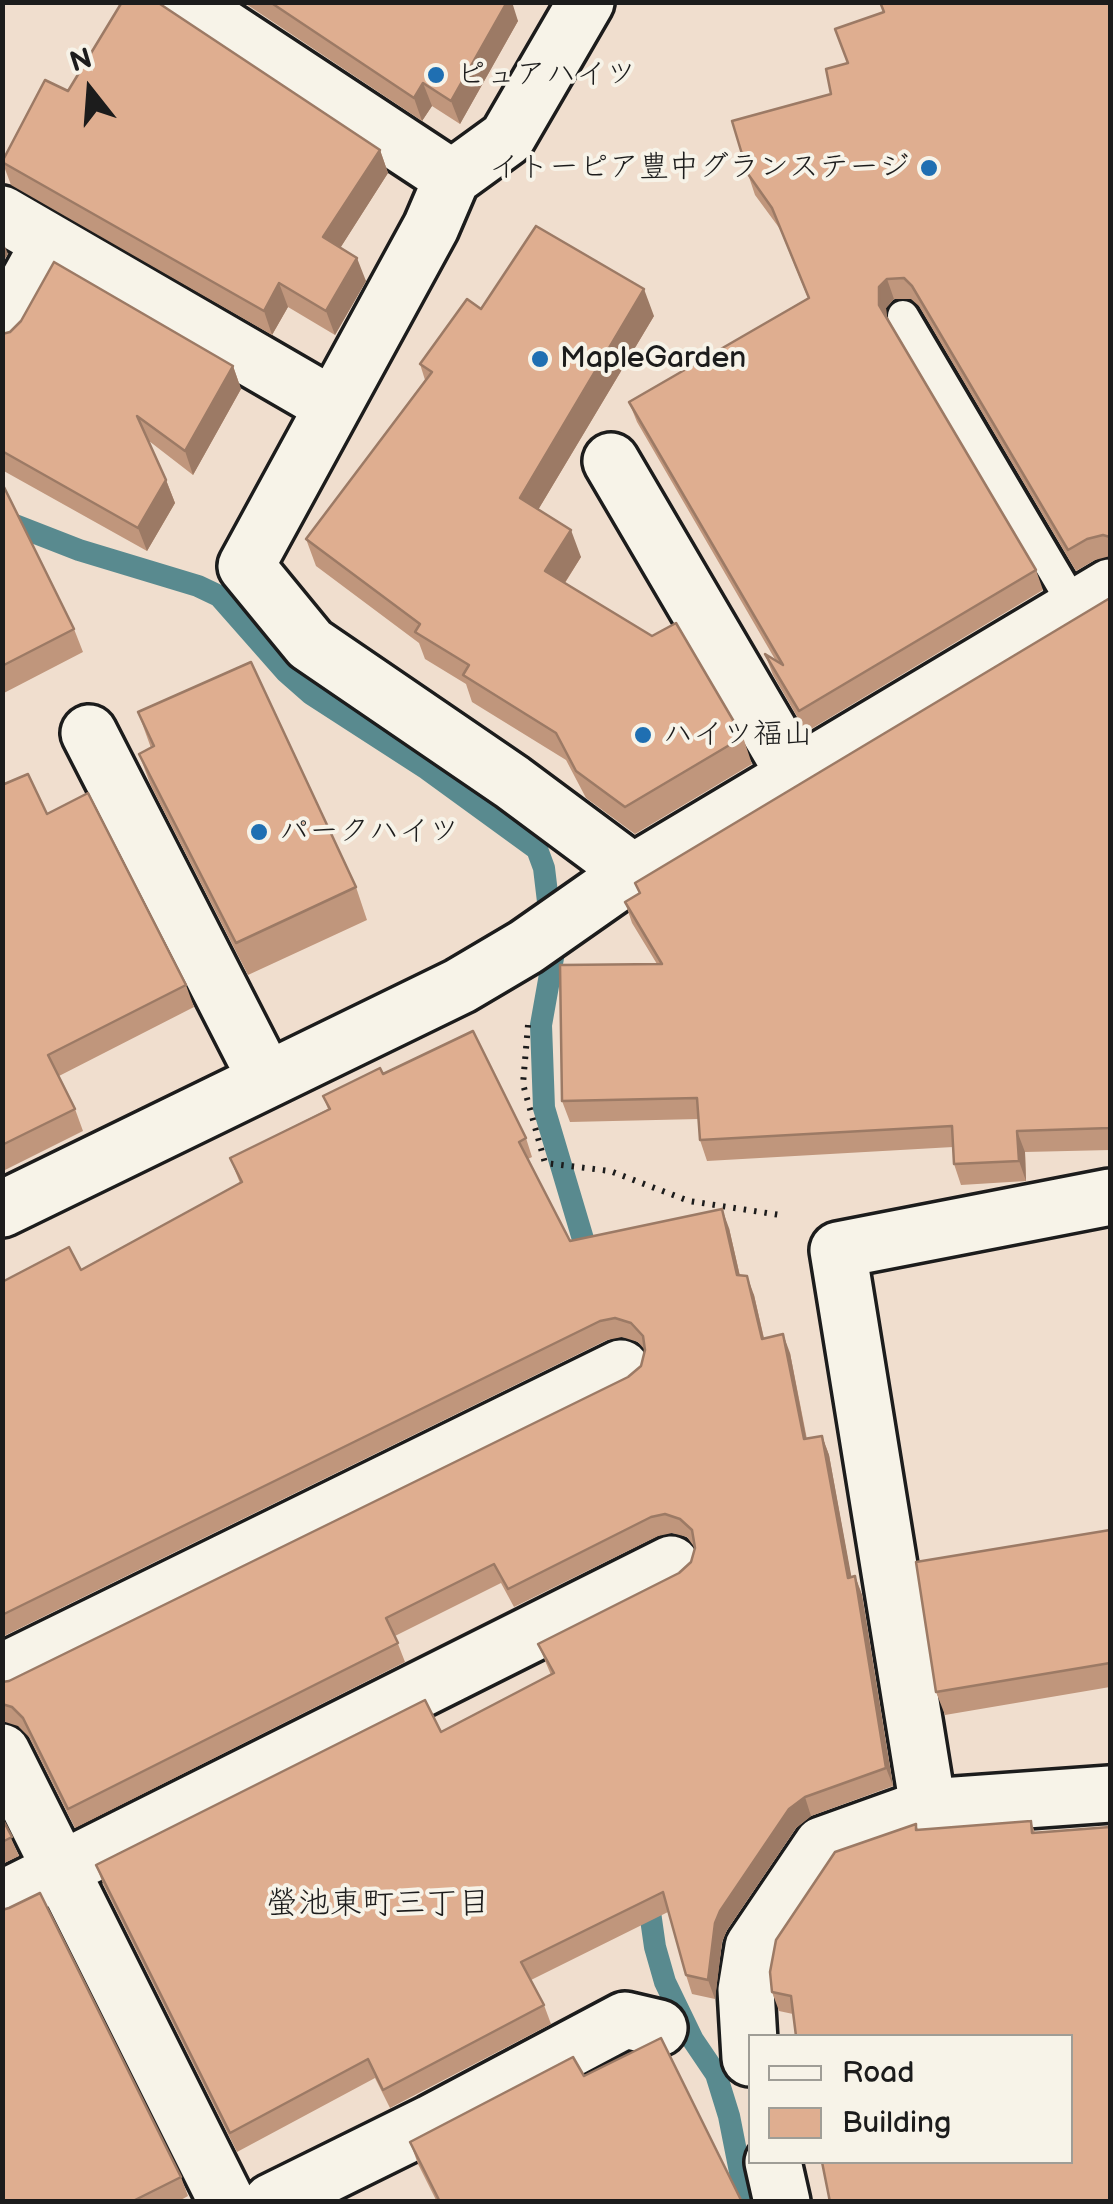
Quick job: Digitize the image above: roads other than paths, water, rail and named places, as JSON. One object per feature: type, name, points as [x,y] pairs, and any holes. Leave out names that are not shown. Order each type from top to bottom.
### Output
[{"type":"street","points":[[184,2],[452,178]]},
{"type":"street","points":[[586,2],[507,138],[452,178],[430,227],[246,566],[310,644],[512,782],[633,872]]},
{"type":"street","points":[[2,214],[334,406]]},
{"type":"street","points":[[2,330],[50,242]]},
{"type":"street","points":[[611,461],[795,776]]},
{"type":"street","points":[[2,1209],[460,986],[526,947],[633,872],[1093,597]]},
{"type":"street","points":[[89,732],[266,1078]]},
{"type":"street","points":[[928,1807],[838,1250],[1110,1197]]},
{"type":"street","points":[[2,1672],[621,1368]]},
{"type":"street","points":[[2,1898],[671,1564]]},
{"type":"street","points":[[2,1752],[227,2202]]},
{"type":"street","points":[[749,2034],[746,1990],[753,1948],[822,1845],[928,1807],[1110,1794]]},
{"type":"street","points":[[272,2202],[624,2020],[659,2028]]},
{"type":"street","points":[[773,2164],[782,2202]]},
{"type":"lane","points":[[903,316],[1093,597]]},
{"type":"waterway","points":[[2,520],[219,596],[286,672],[311,694],[427,769],[537,849],[544,868],[554,952],[541,1025],[544,1108],[591,1266]]},
{"type":"waterway","points":[[647,1891],[655,1947],[665,1982],[693,2040],[716,2074],[729,2116],[746,2202]]},
{"type":"place","name":"ピュアハイツ","points":[[436,75]]},
{"type":"place","name":"イトーピア豊中グランステージ","points":[[929,168]]},
{"type":"place","name":"MapleGarden","points":[[540,359]]},
{"type":"place","name":"ハイツ福山","points":[[643,735]]},
{"type":"place","name":"パークハイツ","points":[[259,832]]},
{"type":"district","name":"螢池東町三丁目","points":[[378,1905]]}]
